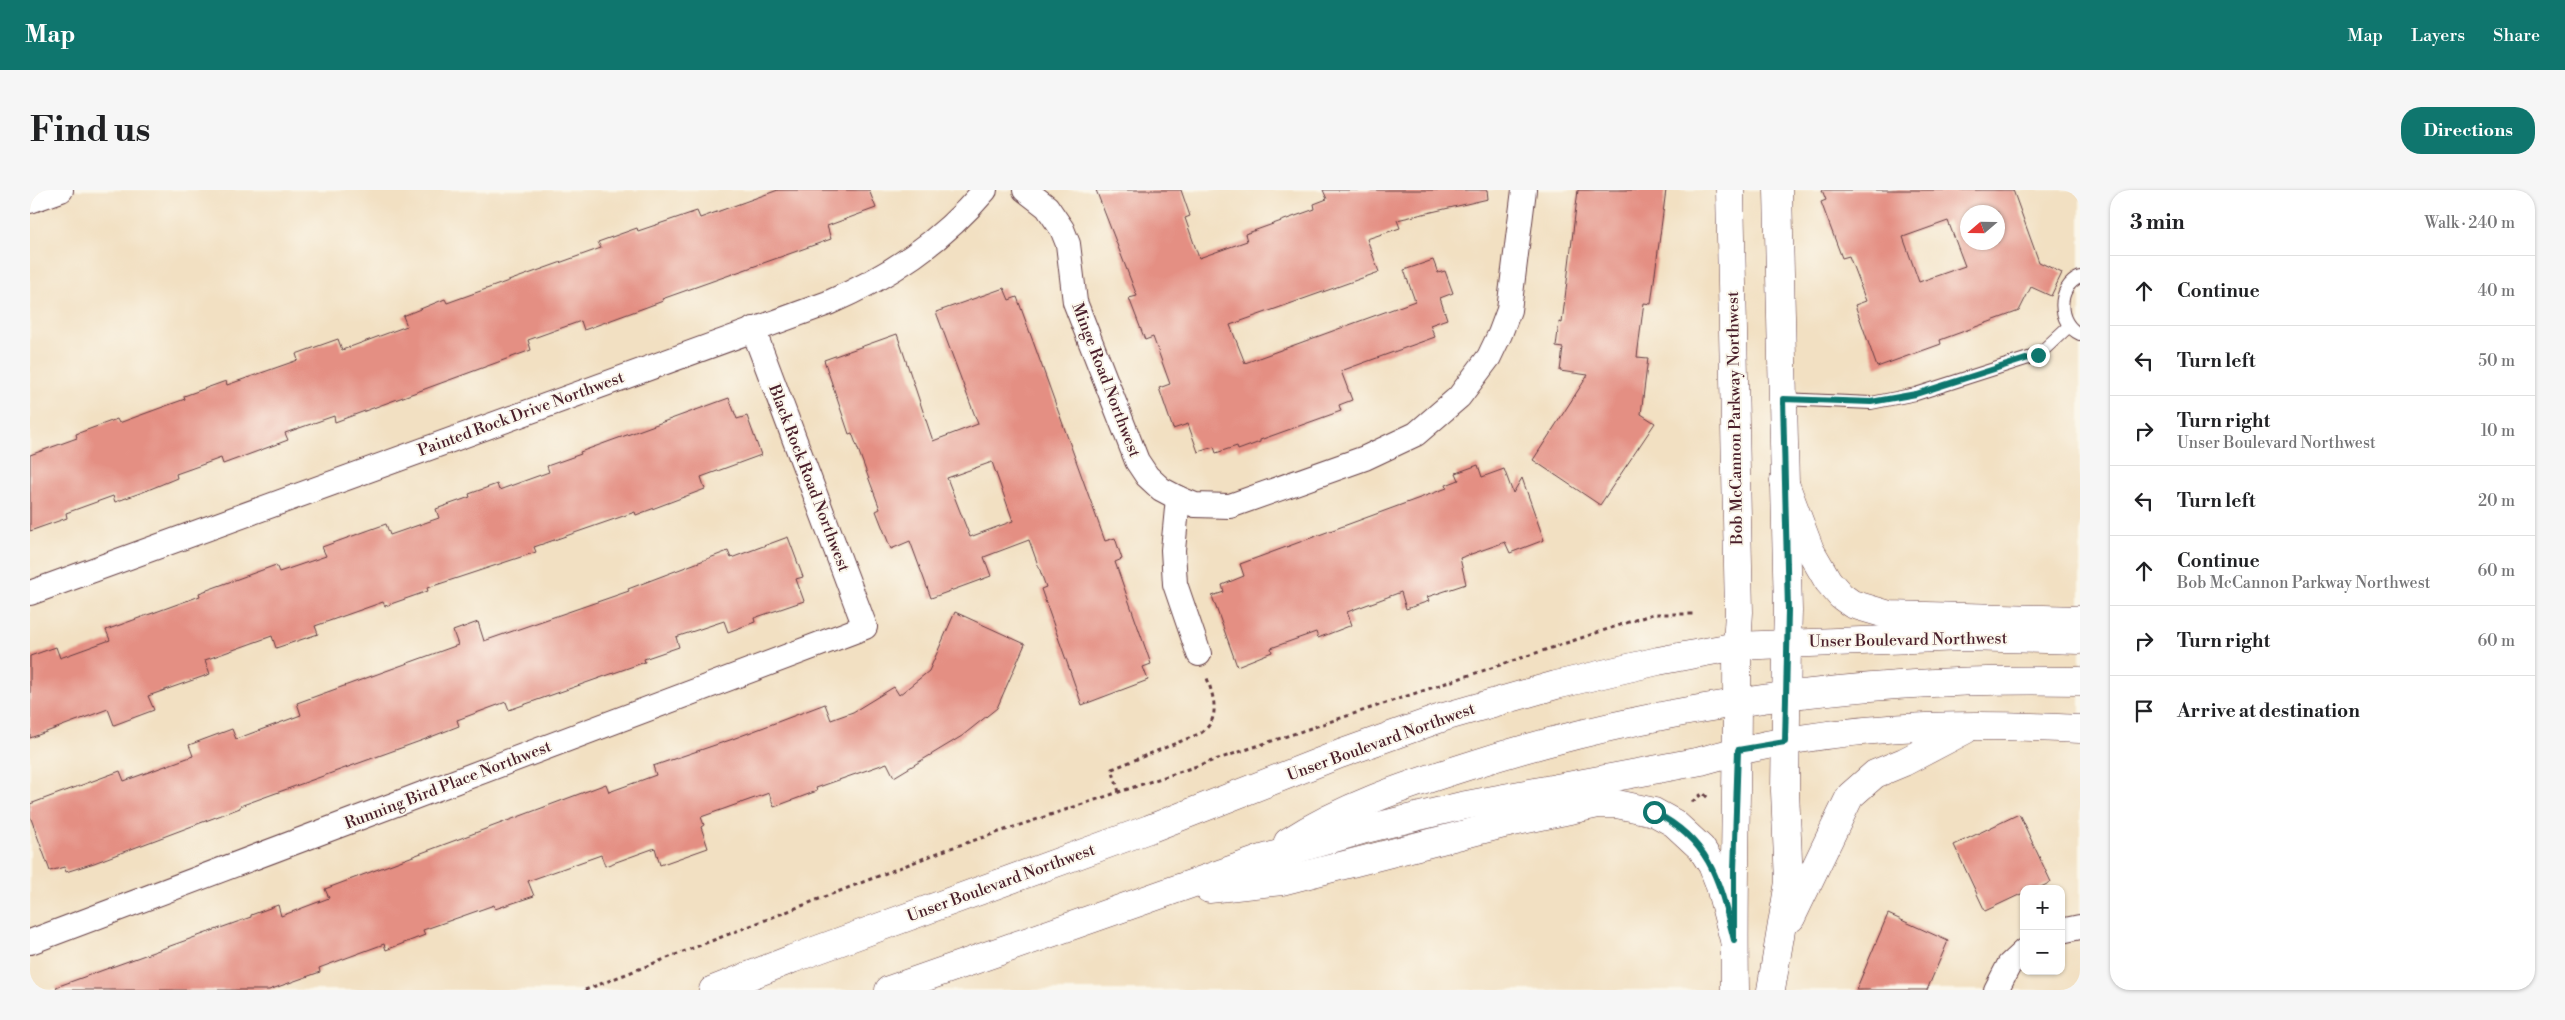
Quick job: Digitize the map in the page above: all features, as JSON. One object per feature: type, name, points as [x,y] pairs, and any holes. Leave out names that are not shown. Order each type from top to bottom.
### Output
[{"type":"main road","name":"Bob McCannon Parkway Northwest","points":[[1730,190],[1739,612],[1734,940]]},
{"type":"main road","points":[[1771,990],[1789,882],[1785,742],[1788,610],[1778,190]]},
{"type":"main road","points":[[1784,481],[1810,550],[1828,581],[1841,596],[1852,604],[1889,615],[2080,620]]},
{"type":"main road","name":"Unser Boulevard Northwest","points":[[713,990],[792,959],[1149,830],[1340,754],[1444,717],[1556,685],[1658,661],[1737,646],[1963,637],[2080,640]]},
{"type":"main road","points":[[1262,859],[1316,824],[1451,771],[1561,738],[1617,725],[1785,696],[1947,682],[2080,681]]},
{"type":"main road","points":[[1779,942],[1850,796],[1875,774],[1904,762],[1970,727]]},
{"type":"main road","points":[[889,990],[1262,859],[1362,830],[1461,806],[1702,761],[1738,750],[1828,733],[1970,727],[2080,730]]},
{"type":"main road","points":[[1161,895],[1282,881],[1504,824],[1598,804],[1617,804],[1654,812],[1674,823],[1701,848],[1719,883],[1734,940],[1735,990]]},
{"type":"street","points":[[30,201],[61,190]]},
{"type":"street","name":"Painted Rock Drive Northwest","points":[[30,593],[752,329],[828,303],[888,274],[943,234],[985,190]]},
{"type":"street","name":"Minge Road Northwest","points":[[1025,190],[1047,207],[1062,229],[1068,244],[1075,302],[1137,461],[1161,489],[1178,498],[1195,505],[1230,506],[1365,458],[1416,434],[1439,417],[1469,386],[1489,357],[1509,310],[1524,190]]},
{"type":"street","name":"Black Rock Road Northwest","points":[[752,329],[865,627]]},
{"type":"street","points":[[1178,498],[1173,550],[1175,584],[1198,654]]},
{"type":"street","name":"Running Bird Place Northwest","points":[[30,942],[865,627]]},
{"type":"street","points":[[2065,930],[2080,928]]},
{"type":"street","points":[[1996,990],[2009,966],[2020,954]]},
{"type":"lane","points":[[2080,277],[2068,285],[2063,295],[2062,306],[2069,326],[2080,334]]},
{"type":"lane","points":[[1783,399],[1871,402],[1916,394],[2038,355],[2069,326]]},
{"type":"path","points":[[585,990],[948,849],[1653,614],[1696,614]]},
{"type":"path","points":[[1119,792],[1112,769],[1202,733],[1210,727],[1215,714],[1214,698],[1198,654]]},
{"type":"path","points":[[1688,806],[1702,792],[1711,801]]},
{"type":"building","points":[[778,190],[869,190],[876,208],[827,226],[831,239],[662,299],[663,301],[584,330],[581,321],[528,340],[531,350],[335,422],[334,416],[285,433],[288,440],[223,464],[221,458],[176,474],[177,478],[115,502],[113,496],[66,513],[67,518],[30,531],[30,455],[77,438],[76,434],[117,419],[119,423],[185,399],[184,396],[226,381],[227,385],[298,360],[296,354],[338,339],[342,350],[407,326],[403,316],[445,299],[447,303],[601,248],[598,242],[637,228],[638,231],[697,211],[700,218]]},
{"type":"building","points":[[1096,190],[1181,190],[1190,216],[1185,218],[1199,258],[1247,241],[1245,234],[1315,209],[1314,204],[1327,199],[1323,190],[1487,190],[1488,199],[1397,220],[1400,228],[1367,239],[1379,272],[1230,325],[1245,363],[1415,301],[1404,270],[1433,260],[1438,273],[1445,271],[1453,293],[1440,298],[1447,319],[1430,325],[1435,337],[1341,371],[1352,400],[1339,405],[1341,411],[1260,440],[1260,442],[1238,450],[1237,446],[1216,453],[1214,447],[1198,452],[1188,424],[1173,429],[1159,388],[1170,384],[1153,337],[1145,340],[1129,298],[1137,296]]},
{"type":"building","points":[[1578,190],[1666,190],[1651,304],[1644,303],[1637,357],[1648,358],[1641,414],[1655,423],[1600,505],[1533,460],[1588,375],[1560,371],[1563,348],[1556,347],[1559,322],[1562,323]]},
{"type":"building","points":[[1822,190],[2013,190],[2039,262],[2062,273],[2051,296],[2031,287],[2019,311],[1940,340],[1941,344],[1877,367],[1855,305],[1866,301],[1849,256],[1842,258],[1821,202],[1826,200]],"holes":[[[1948,221],[1965,266],[1919,282],[1903,237]]]},
{"type":"building","points":[[1004,288],[1009,300],[1017,297],[1105,541],[1115,538],[1122,559],[1115,562],[1151,664],[1143,667],[1148,680],[1082,705],[1041,589],[1046,587],[1029,540],[984,557],[991,576],[931,598],[910,541],[891,549],[876,511],[880,509],[852,433],[849,434],[824,360],[897,334],[933,441],[978,424],[936,312]],"holes":[[[992,462],[1013,521],[970,537],[947,478]]]},
{"type":"building","points":[[729,398],[737,419],[747,416],[761,455],[701,477],[705,489],[636,515],[635,512],[534,547],[536,552],[427,588],[428,591],[385,606],[383,602],[315,626],[318,634],[276,648],[272,636],[205,660],[210,674],[148,696],[154,710],[114,725],[108,709],[30,738],[30,656],[56,647],[60,658],[110,640],[106,630],[200,596],[199,593],[276,565],[279,572],[326,556],[322,547],[386,524],[390,535],[439,518],[436,509],[470,497],[469,494],[497,484],[499,490],[549,472],[547,466],[581,454],[580,452]]},
{"type":"building","points":[[1478,465],[1482,477],[1504,469],[1513,493],[1522,478],[1544,540],[1510,553],[1505,542],[1460,558],[1466,584],[1427,597],[1429,601],[1406,609],[1401,592],[1347,612],[1352,625],[1318,638],[1316,632],[1271,648],[1272,652],[1237,666],[1212,596],[1224,592],[1222,585],[1244,576],[1240,564],[1447,488],[1446,485],[1459,480],[1456,473]]},
{"type":"building","points":[[788,537],[803,577],[796,579],[804,601],[754,618],[755,622],[728,632],[724,621],[676,637],[679,647],[644,659],[645,662],[509,710],[506,702],[457,720],[459,726],[240,806],[240,808],[94,863],[66,872],[64,867],[50,871],[30,816],[30,804],[120,771],[124,781],[193,756],[189,745],[232,729],[236,739],[301,715],[297,703],[458,645],[453,631],[478,622],[484,641],[629,591],[628,589],[728,551],[731,558]]},
{"type":"building","points":[[955,612],[1025,644],[997,708],[962,736],[894,777],[887,763],[816,788],[817,791],[774,807],[769,793],[701,817],[704,825],[701,827],[708,848],[660,865],[655,848],[605,866],[601,855],[528,881],[534,896],[495,909],[494,905],[423,930],[425,935],[386,950],[384,944],[319,968],[320,972],[269,990],[57,990],[56,987],[251,917],[251,915],[278,905],[281,916],[329,898],[325,889],[606,784],[609,792],[656,775],[653,766],[730,740],[825,704],[831,720],[853,712],[894,687],[899,695],[929,671]]},
{"type":"building","points":[[2019,814],[2051,882],[2045,885],[2020,885],[2020,894],[1985,911],[1954,845]]},
{"type":"building","points":[[1888,914],[1948,941],[1927,990],[1856,990]]},
{"type":"route","points":[[1654,812],[1687,833],[1712,864],[1734,940],[1738,750],[1785,742],[1788,610],[1783,399],[1871,402],[1916,394],[2038,355]]}]
